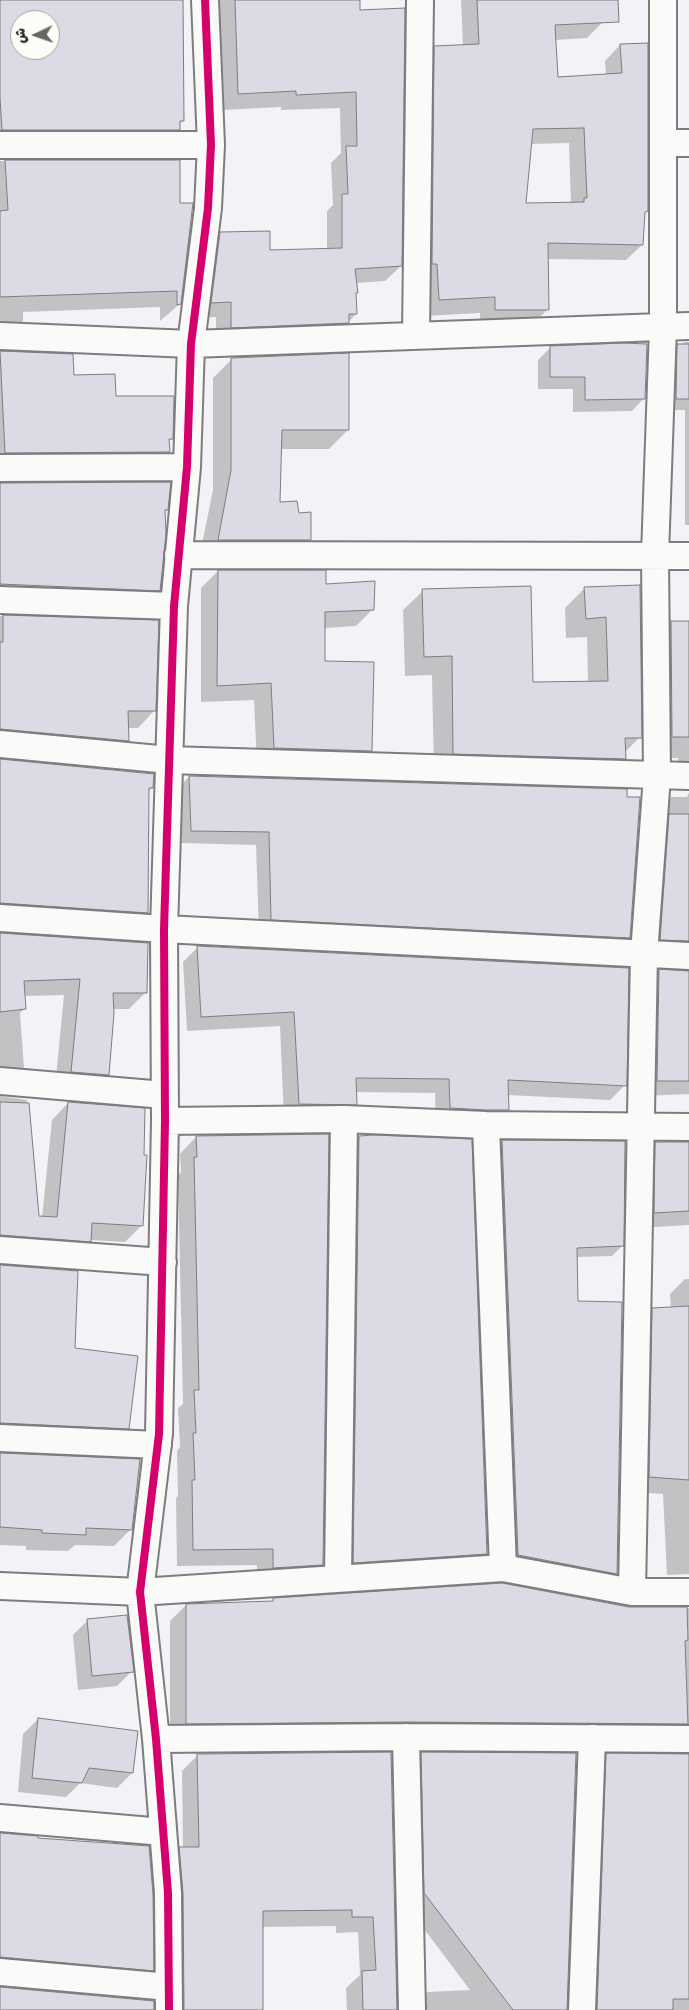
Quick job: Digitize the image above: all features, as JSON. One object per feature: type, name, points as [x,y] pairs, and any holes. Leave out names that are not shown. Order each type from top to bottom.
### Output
[{"type":"street","points":[[0,1972],[169,1998],[168,1893],[156,1739],[140,1592],[158,1444],[165,1121],[164,929],[174,606],[187,467],[191,344],[208,208],[211,145],[205,0]]},
{"type":"street","points":[[416,336],[420,0]]},
{"type":"street","points":[[632,1592],[644,954],[657,776],[655,554],[663,327],[677,143],[663,0]]},
{"type":"street","points":[[0,145],[211,145]]},
{"type":"street","points":[[0,336],[191,344],[689,326]]},
{"type":"street","points":[[0,468],[187,467]]},
{"type":"street","points":[[178,556],[655,554],[689,556]]},
{"type":"street","points":[[0,600],[174,606]]},
{"type":"street","points":[[0,744],[169,760],[689,776]]},
{"type":"street","points":[[0,918],[164,929],[689,956]]},
{"type":"street","points":[[0,1081],[164,1095]]},
{"type":"street","points":[[165,1121],[344,1119],[486,1125],[689,1127]]},
{"type":"street","points":[[338,1578],[344,1119]]},
{"type":"street","points":[[486,1125],[503,1568]]},
{"type":"street","points":[[0,1250],[163,1262]]},
{"type":"street","points":[[0,1438],[158,1444]]},
{"type":"street","points":[[0,1586],[140,1592],[503,1568],[632,1592],[689,1592]]},
{"type":"street","points":[[156,1739],[406,1737],[689,1739]]},
{"type":"street","points":[[406,1737],[412,2010]]},
{"type":"street","points":[[582,2010],[592,1738]]},
{"type":"street","points":[[0,1818],[163,1832]]},
{"type":"building","points":[[0,0],[183,0],[184,121],[180,121],[180,130],[2,130],[0,98]]},
{"type":"building","points":[[235,0],[360,0],[360,10],[405,8],[402,266],[355,269],[358,293],[356,293],[357,314],[349,314],[349,323],[231,328],[231,302],[211,303],[220,232],[270,231],[270,250],[342,248],[342,194],[348,194],[346,146],[357,146],[356,92],[296,95],[296,91],[238,94]]},
{"type":"building","points":[[477,0],[618,0],[619,22],[555,25],[558,77],[622,73],[620,44],[648,43],[648,211],[645,212],[643,245],[548,243],[549,310],[495,310],[495,297],[439,300],[437,264],[432,264],[434,46],[479,44]],"holes":[[[584,128],[587,198],[584,198],[584,202],[526,203],[533,129]]]},
{"type":"building","points":[[5,160],[180,160],[180,203],[193,203],[181,304],[177,305],[177,291],[0,297],[0,211],[8,210]]},
{"type":"building","points":[[647,344],[645,399],[585,400],[585,377],[550,377],[550,346]]},
{"type":"building","points":[[677,344],[689,344],[689,399],[676,399]]},
{"type":"building","points":[[0,351],[73,354],[74,375],[115,374],[116,396],[174,396],[173,439],[169,439],[170,452],[5,453]]},
{"type":"building","points":[[349,353],[349,430],[282,430],[280,502],[297,501],[299,513],[311,512],[311,540],[218,540],[231,470],[231,358]]},
{"type":"building","points":[[171,482],[168,510],[165,510],[166,534],[160,591],[0,584],[0,483]]},
{"type":"building","points":[[218,570],[326,570],[326,584],[375,581],[374,610],[325,612],[325,661],[374,662],[372,751],[274,748],[271,683],[217,686]]},
{"type":"building","points":[[640,585],[642,738],[625,738],[626,759],[453,754],[452,656],[424,657],[422,589],[531,586],[533,682],[608,681],[606,617],[586,619],[584,587]]},
{"type":"building","points":[[3,615],[159,620],[156,711],[128,711],[129,741],[0,729],[0,642],[3,642]]},
{"type":"building","points":[[671,621],[689,621],[689,737],[672,737]]},
{"type":"building","points":[[0,759],[154,774],[153,788],[149,788],[148,913],[0,903]]},
{"type":"building","points":[[189,776],[627,789],[627,797],[640,797],[630,938],[271,920],[269,832],[191,831]]},
{"type":"building","points":[[669,814],[689,814],[689,941],[660,940]]},
{"type":"building","points":[[0,933],[148,943],[147,993],[113,993],[114,1013],[109,1075],[71,1072],[80,979],[24,981],[26,1009],[0,1012]]},
{"type":"building","points":[[197,946],[629,968],[627,1086],[508,1080],[509,1110],[486,1110],[450,1108],[449,1079],[356,1078],[357,1105],[299,1104],[294,1012],[201,1017]]},
{"type":"building","points":[[659,969],[689,971],[689,1081],[657,1081]]},
{"type":"building","points":[[0,1102],[29,1103],[39,1216],[57,1217],[68,1102],[145,1108],[144,1155],[147,1155],[143,1226],[92,1223],[91,1242],[0,1235]]},
{"type":"building","points":[[329,1134],[323,1565],[273,1568],[273,1549],[193,1550],[192,1480],[195,1480],[193,1433],[196,1433],[194,1390],[199,1390],[194,1157],[197,1157],[196,1136]]},
{"type":"building","points":[[359,1136],[472,1139],[487,1554],[353,1563]]},
{"type":"building","points":[[502,1140],[625,1141],[624,1246],[577,1248],[578,1301],[622,1302],[617,1574],[518,1555]]},
{"type":"building","points":[[655,1142],[689,1142],[689,1211],[654,1213]]},
{"type":"building","points":[[0,1265],[78,1271],[75,1348],[138,1356],[129,1429],[0,1423]]},
{"type":"building","points":[[689,1306],[689,1480],[649,1477],[652,1308]]},
{"type":"building","points":[[0,1453],[140,1459],[132,1530],[86,1528],[86,1535],[42,1533],[42,1530],[0,1527]]},
{"type":"building","points":[[502,1583],[629,1607],[687,1607],[688,1640],[685,1641],[688,1724],[406,1722],[186,1724],[186,1604],[273,1601],[273,1598]]},
{"type":"building","points":[[127,1615],[134,1672],[92,1676],[87,1619]]},
{"type":"building","points":[[38,1718],[138,1731],[133,1773],[89,1768],[82,1783],[32,1778]]},
{"type":"building","points":[[391,1752],[397,2010],[363,2010],[362,1971],[376,1970],[373,1917],[352,1917],[352,1910],[263,1911],[263,2010],[184,2010],[183,1893],[179,1847],[199,1847],[197,1754]]},
{"type":"building","points":[[421,1752],[576,1753],[567,2010],[513,2010],[424,1893]]},
{"type":"building","points":[[606,1753],[689,1754],[689,1999],[673,1999],[673,2010],[597,2010]]},
{"type":"building","points":[[0,1833],[38,1836],[38,1838],[149,1846],[153,1894],[154,1971],[0,1957]]},
{"type":"building","points":[[0,1987],[154,2001],[154,2010],[0,2010]]},
{"type":"cycle path","points":[[169,2010],[168,1893],[156,1739],[140,1592],[159,1434],[165,1121],[164,929],[174,606],[187,467],[191,344],[208,208],[211,145],[205,0]]}]
